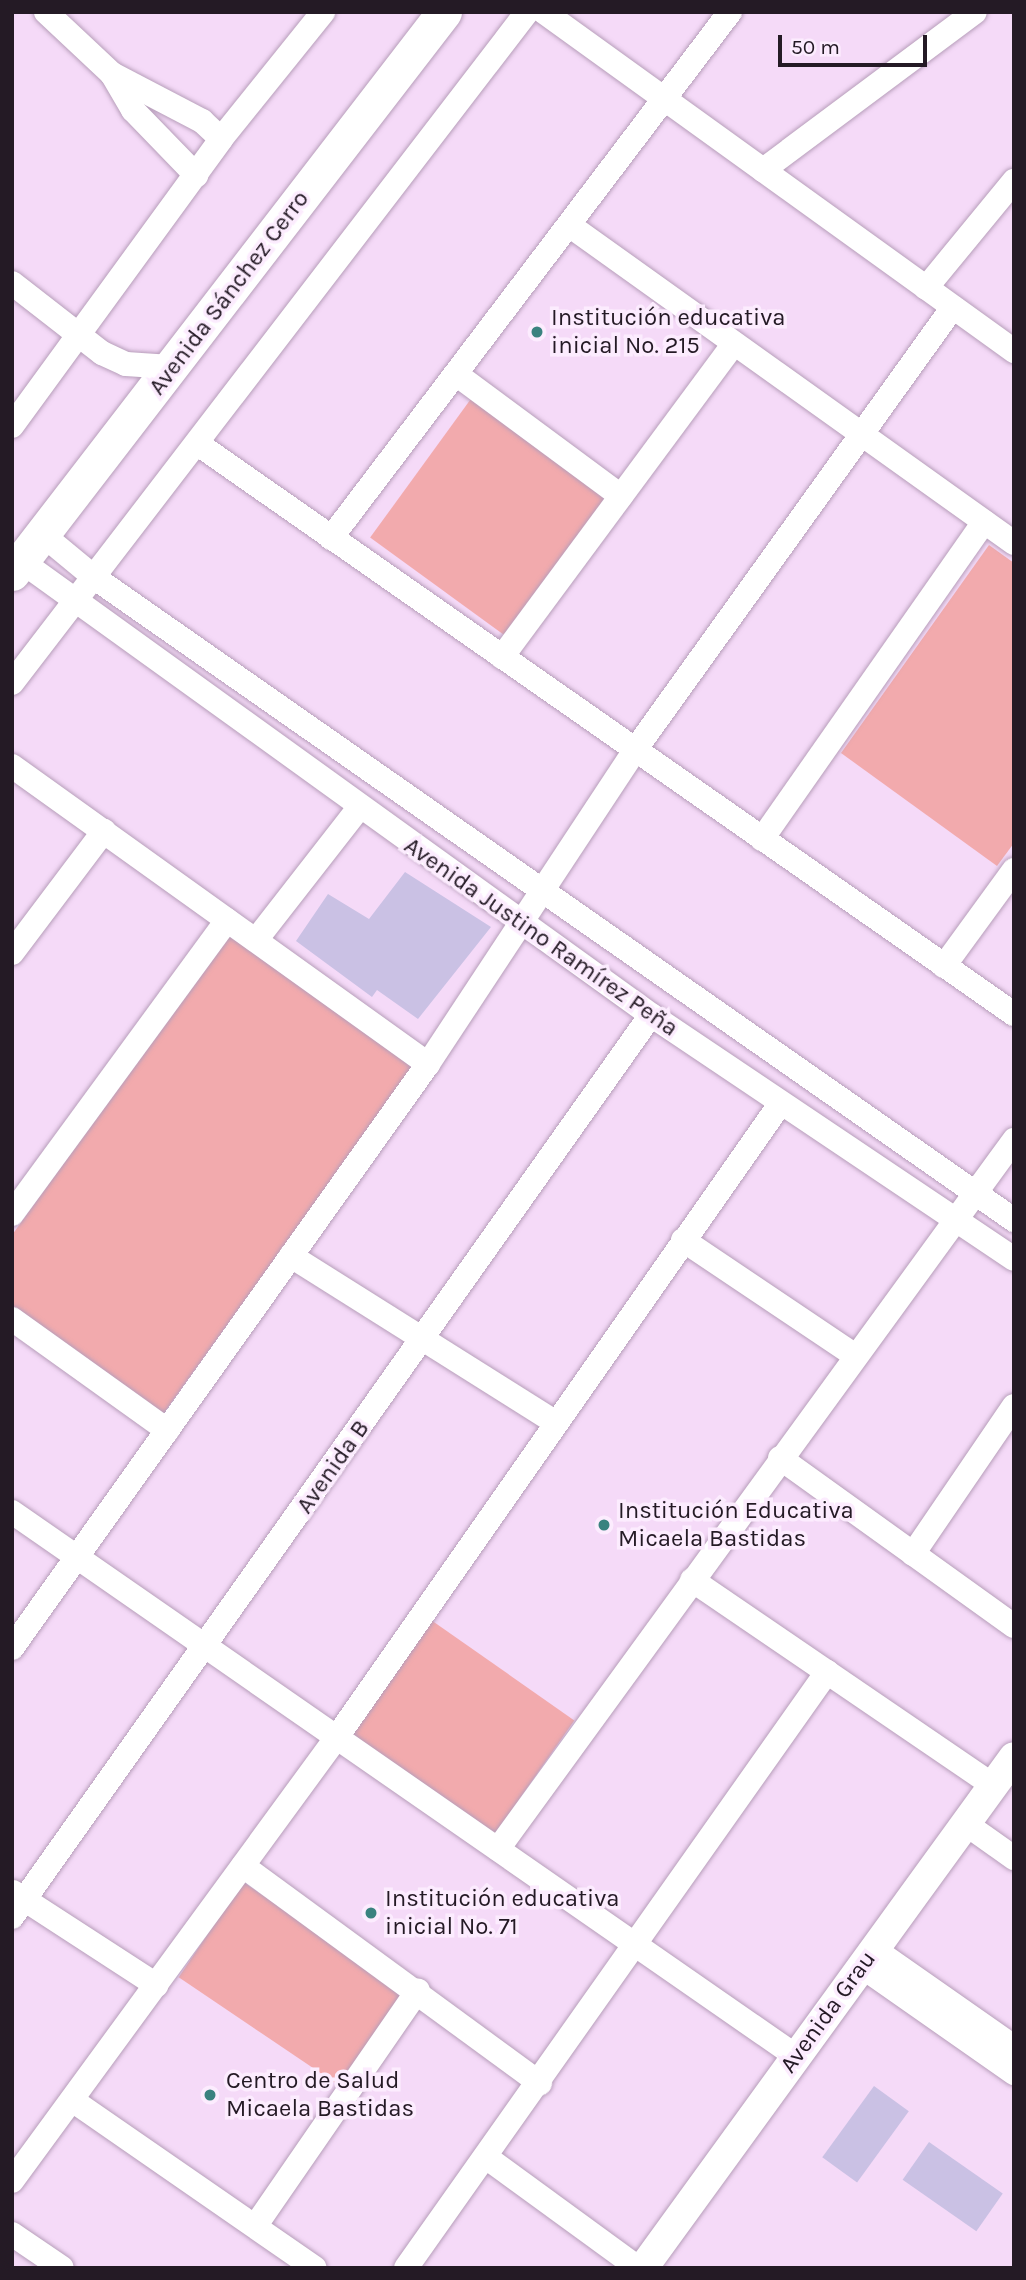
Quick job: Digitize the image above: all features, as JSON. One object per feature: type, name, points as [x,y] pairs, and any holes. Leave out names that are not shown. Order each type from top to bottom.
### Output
[{"type":"highway","name":"Avenida Sánchez Cerro","points":[[16,567],[444,12]]},
{"type":"main road","name":"Avenida Grau","points":[[641,2268],[1014,1757]]},
{"type":"street","points":[[46,12],[112,74],[202,121],[221,139]]},
{"type":"street","points":[[12,683],[527,12]]},
{"type":"street","points":[[544,12],[1014,351]]},
{"type":"street","points":[[331,538],[730,12]]},
{"type":"street","points":[[763,170],[975,12]]},
{"type":"street","points":[[12,426],[221,139],[320,13]]},
{"type":"street","points":[[112,74],[132,110],[196,175]]},
{"type":"street","points":[[926,288],[1014,181]]},
{"type":"street","points":[[569,225],[1014,543]]},
{"type":"street","points":[[12,283],[79,337],[126,364],[172,367]]},
{"type":"street","points":[[12,1648],[428,1064],[525,924],[635,750],[864,436],[953,307]]},
{"type":"street","points":[[502,657],[734,343]]},
{"type":"street","points":[[456,374],[621,496]]},
{"type":"street","points":[[198,444],[1014,1014]]},
{"type":"street","points":[[762,839],[985,522]]},
{"type":"street","name":"Avenida Justino Ramírez Peña","points":[[43,535],[95,578],[544,895],[1014,1220]]},
{"type":"street","name":"Avenida Justino Ramírez Peña","points":[[16,567],[74,605],[651,1015],[1014,1259]]},
{"type":"street","points":[[12,766],[428,1064]]},
{"type":"street","points":[[256,940],[358,809]]},
{"type":"street","points":[[12,953],[104,831]]},
{"type":"street","points":[[944,966],[1014,870]]},
{"type":"street","points":[[12,1214],[227,920]]},
{"type":"street","name":"Avenida B","points":[[16,1903],[205,1646],[651,1015]]},
{"type":"street","points":[[12,2181],[337,1737],[780,1104]]},
{"type":"street","points":[[498,1849],[854,1355],[957,1221],[1014,1140]]},
{"type":"street","points":[[683,1240],[854,1355]]},
{"type":"street","points":[[291,1256],[555,1423]]},
{"type":"street","points":[[12,1320],[167,1430]]},
{"type":"street","points":[[913,1554],[1014,1406]]},
{"type":"street","points":[[780,1458],[1014,1626]]},
{"type":"street","points":[[12,1512],[797,2057]]},
{"type":"street","points":[[692,1580],[993,1785]]},
{"type":"street","points":[[406,2268],[639,1947],[827,1672]]},
{"type":"street","points":[[965,1824],[1014,1858]]},
{"type":"street","points":[[243,1866],[418,1990],[540,2083]]},
{"type":"street","points":[[16,1903],[156,1985]]},
{"type":"street","points":[[868,1957],[1014,2046]]},
{"type":"street","points":[[868,1957],[1014,2073]]},
{"type":"street","points":[[256,2225],[418,1990]]},
{"type":"street","points":[[72,2100],[315,2268]]},
{"type":"street","points":[[486,2157],[641,2268]]},
{"type":"street","points":[[12,2234],[62,2268]]},
{"type":"shaded area","points":[[473,396],[612,497],[509,639],[370,538]]},
{"type":"shaded area","points":[[989,545],[1014,563],[1014,843],[997,866],[841,753]]},
{"type":"shaded area","points":[[230,932],[414,1065],[163,1414],[12,1305],[12,1235]]},
{"type":"shaded area","points":[[431,1620],[574,1720],[493,1836],[350,1736]]},
{"type":"shaded area","points":[[243,1882],[405,1992],[341,2087],[179,1977]]},
{"type":"building","points":[[405,872],[491,927],[418,1019],[377,990],[372,997],[296,941],[328,894],[369,919]]},
{"type":"building","points":[[874,2086],[909,2111],[857,2182],[822,2157]]},
{"type":"building","points":[[929,2142],[1003,2194],[976,2231],[903,2180]]},
{"type":"place","name":"Institución educativa inicial No. 215","points":[[537,332]]},
{"type":"place","name":"Institución Educativa Micaela Bastidas","points":[[604,1525]]},
{"type":"place","name":"Institución educativa inicial No. 71","points":[[371,1913]]},
{"type":"place","name":"Centro de Salud Micaela Bastidas","points":[[210,2095]]}]
